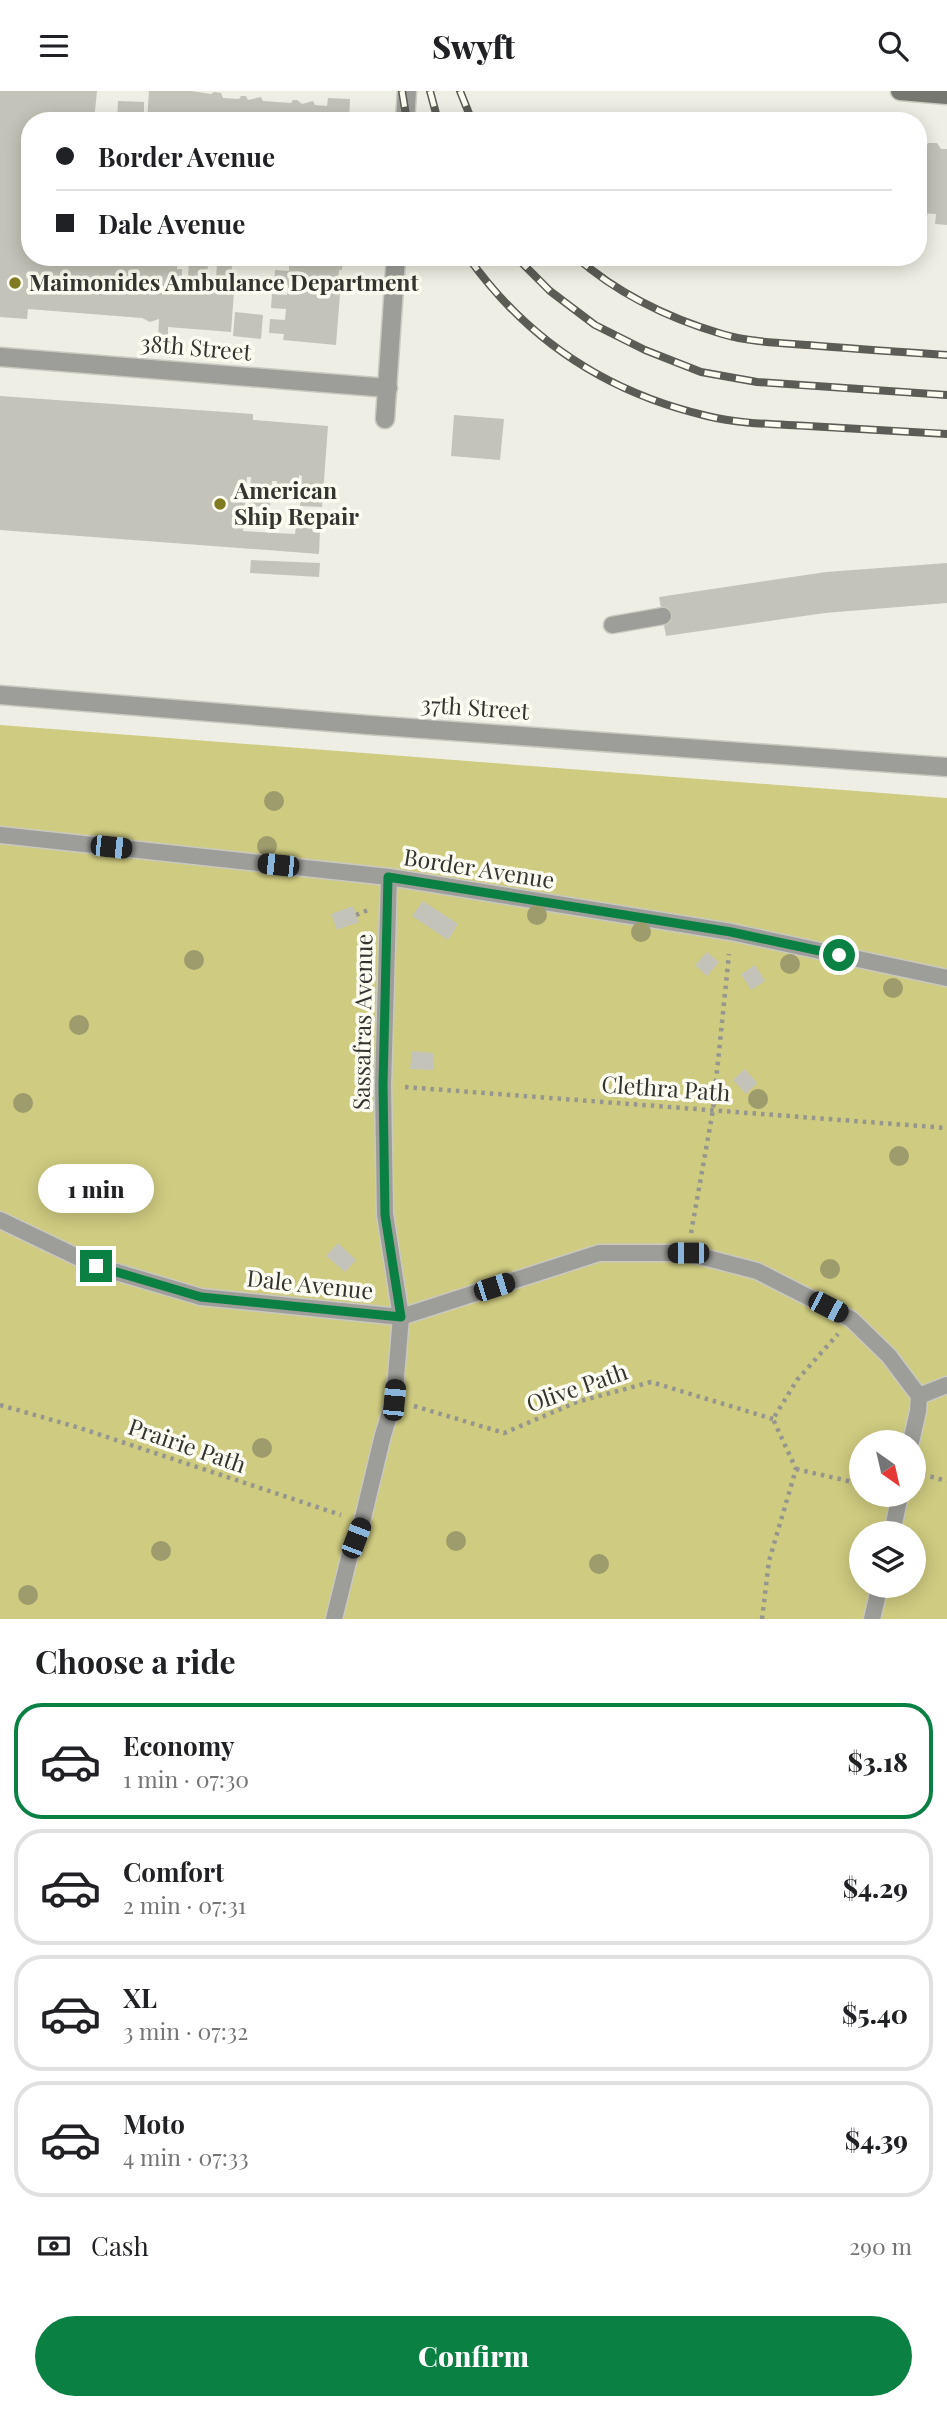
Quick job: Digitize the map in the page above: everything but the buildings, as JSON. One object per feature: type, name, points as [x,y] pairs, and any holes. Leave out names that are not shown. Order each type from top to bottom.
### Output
[{"type":"main road","points":[[900,91],[947,95]]},
{"type":"street","points":[[406,112],[407,91]]},
{"type":"street","points":[[385,419],[395,266]]},
{"type":"street","name":"38th Street","points":[[0,357],[387,388]]},
{"type":"street","name":"37th Street","points":[[0,695],[947,767]]},
{"type":"lane","points":[[612,625],[663,616]]},
{"type":"lane","name":"Border Avenue","points":[[0,835],[388,877],[731,932],[947,978]]},
{"type":"lane","name":"Sassafras Avenue","points":[[334,1619],[349,1554],[362,1522],[394,1400],[401,1317],[385,1215],[383,1085],[388,877]]},
{"type":"lane","name":"Dale Avenue","points":[[0,1220],[96,1266],[201,1297],[401,1317],[599,1253],[688,1253],[757,1271],[851,1319],[888,1356],[919,1396]]},
{"type":"lane","points":[[914,1430],[919,1396],[947,1385]]},
{"type":"lane","points":[[872,1619],[877,1598]]},
{"type":"path","points":[[688,1253],[713,1110],[731,932]]},
{"type":"path","name":"Clethra Path","points":[[383,1085],[947,1128]]},
{"type":"path","points":[[762,1619],[769,1561],[796,1469],[772,1419],[797,1380],[851,1319]]},
{"type":"path","name":"Olive Path","points":[[394,1400],[504,1433],[577,1402],[651,1382],[772,1419]]},
{"type":"path","name":"Prairie Path","points":[[0,1405],[80,1428],[362,1522]]},
{"type":"path","points":[[796,1469],[849,1481]]},
{"type":"path","points":[[926,1475],[947,1481]]},
{"type":"shaded area","points":[[0,725],[947,798],[947,1619],[0,1619]]},
{"type":"railway","points":[[402,91],[406,112]]},
{"type":"railway","points":[[430,91],[436,112]]},
{"type":"railway","points":[[460,91],[468,112]]},
{"type":"railway","points":[[475,266],[516,314],[572,359],[636,393],[671,406],[719,419],[744,422],[947,434]]},
{"type":"railway","points":[[525,266],[550,291],[595,325],[645,350],[701,372],[757,382],[947,395]]},
{"type":"railway","points":[[587,266],[644,303],[722,334],[765,342],[947,355]]},
{"type":"place","name":"Maimonides Ambulance Department","points":[[15,283]]},
{"type":"place","name":"American Ship Repair","points":[[220,504]]},
{"type":"route","points":[[96,1266],[201,1297],[401,1317],[385,1215],[383,1085],[388,877],[731,932],[839,955]]}]
